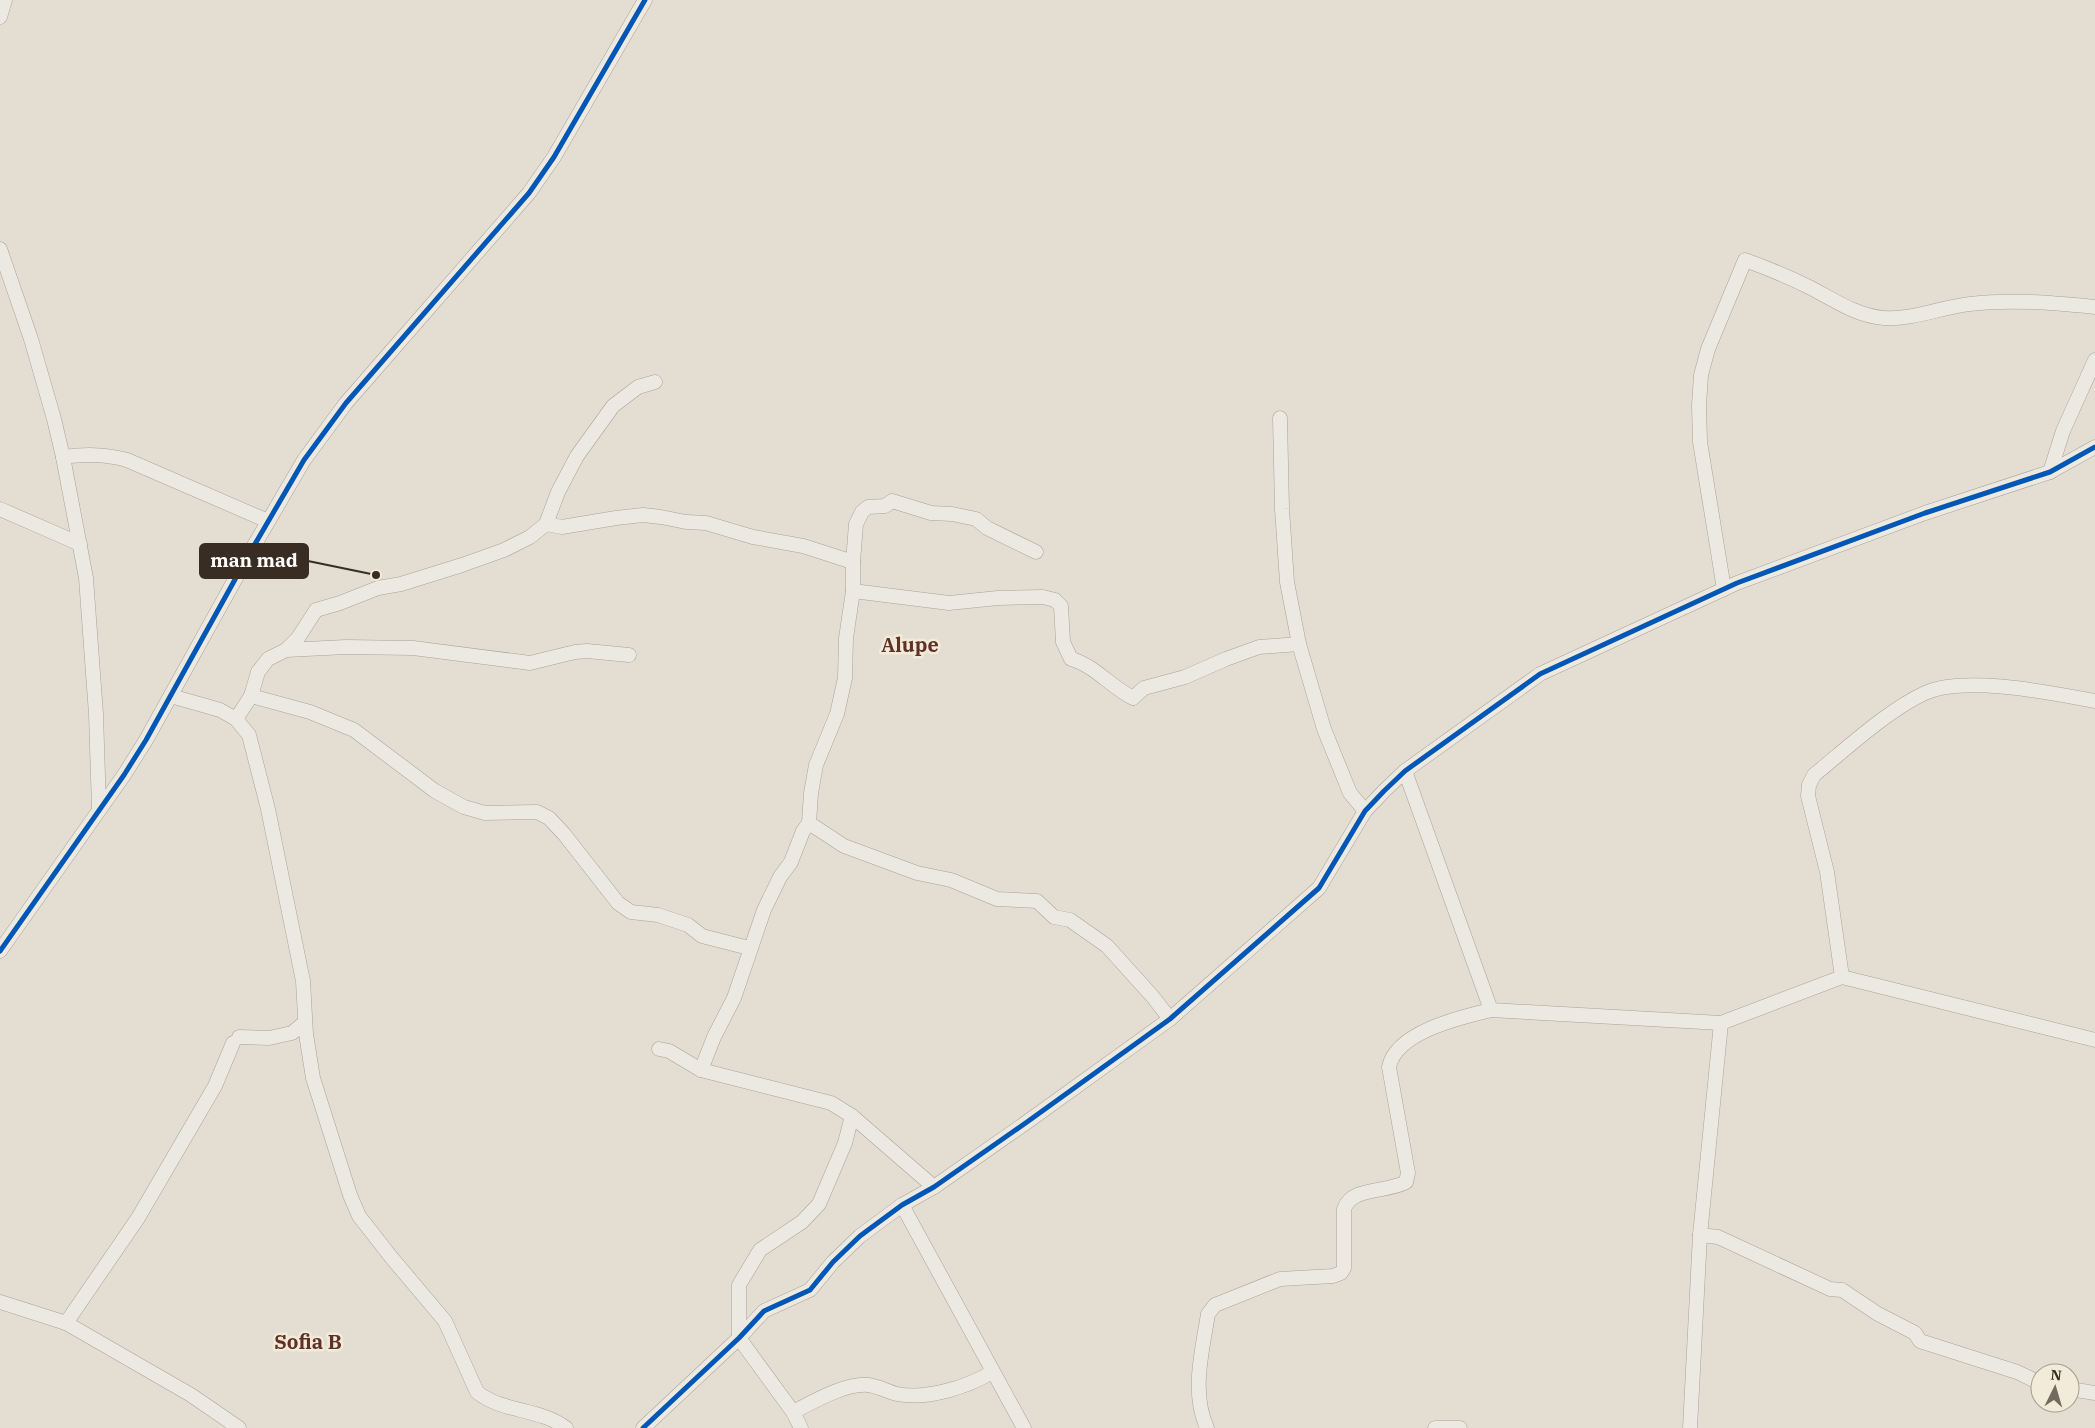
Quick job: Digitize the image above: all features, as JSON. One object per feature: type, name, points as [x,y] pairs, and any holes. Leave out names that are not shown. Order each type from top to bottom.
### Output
[{"type":"street","points":[[0,17],[5,0]]},
{"type":"street","points":[[0,951],[124,775],[171,696],[304,460],[346,403],[529,193],[554,157],[645,0]]},
{"type":"street","points":[[0,249],[45,385],[63,456],[80,544],[89,608],[99,808]]},
{"type":"street","points":[[1724,589],[1700,442],[1699,405],[1701,375],[1708,350],[1745,260],[1775,271],[1845,307],[1884,318],[1908,317],[1968,304],[1998,301],[2095,307]]},
{"type":"street","points":[[2050,472],[2063,432],[2095,360]]},
{"type":"street","points":[[236,718],[251,696],[258,672],[268,659],[286,650],[298,638],[316,610],[378,588],[401,584],[504,550],[530,537],[546,524],[558,492],[577,456],[613,406],[638,387],[655,382]]},
{"type":"street","points":[[1280,418],[1282,509],[1288,582],[1299,644],[1324,729],[1350,792],[1365,811]]},
{"type":"street","points":[[643,1428],[739,1338],[764,1311],[810,1290],[860,1236],[902,1205],[934,1187],[1170,1019],[1319,888],[1365,811],[1405,771],[1540,674],[1724,589],[1925,513],[2050,472],[2095,447]]},
{"type":"street","points":[[63,456],[93,454],[107,455],[126,460],[268,521]]},
{"type":"street","points":[[702,1070],[714,1037],[734,998],[764,910],[780,877],[792,862],[803,831],[809,823],[811,793],[816,765],[837,714],[844,678],[846,638],[853,591],[856,524],[862,512],[868,507],[885,506],[892,502],[931,513],[952,514],[976,519],[987,528],[1036,552]]},
{"type":"street","points":[[0,509],[80,544]]},
{"type":"street","points":[[546,524],[562,527],[643,515],[661,517],[686,522],[706,523],[753,538],[803,546],[853,562]]},
{"type":"street","points":[[853,591],[949,603],[1007,598],[1043,597],[1055,600],[1061,606],[1063,642],[1071,659],[1082,662],[1121,692],[1133,698],[1144,688],[1185,677],[1226,659],[1259,648],[1299,644]]},
{"type":"street","points":[[286,650],[346,647],[413,648],[530,663],[581,652],[628,655]]},
{"type":"street","points":[[1842,977],[1827,872],[1808,796],[1809,785],[1814,775],[1902,705],[1926,692],[1954,685],[1982,684],[2095,701]]},
{"type":"street","points":[[171,696],[220,710],[236,718],[249,735],[268,809],[303,981],[307,1043],[313,1078],[350,1195],[359,1216],[445,1321],[477,1392],[498,1404],[542,1416],[566,1428]]},
{"type":"street","points":[[251,696],[310,712],[354,730],[435,791],[464,807],[485,813],[537,812],[549,818],[564,834],[618,904],[630,912],[658,915],[688,925],[702,936],[750,948]]},
{"type":"street","points":[[1405,771],[1491,1010]]},
{"type":"street","points":[[809,823],[844,846],[917,873],[952,880],[997,899],[1037,901],[1054,917],[1070,920],[1107,946],[1153,997],[1170,1019]]},
{"type":"street","points":[[1207,1428],[1198,1394],[1208,1314],[1215,1306],[1280,1279],[1333,1276],[1341,1273],[1344,1268],[1344,1209],[1347,1201],[1354,1195],[1398,1187],[1406,1182],[1408,1173],[1389,1067],[1391,1057],[1398,1047],[1428,1029],[1460,1017],[1491,1010],[1721,1023],[1842,977],[2095,1040]]},
{"type":"street","points":[[66,1323],[138,1218],[215,1086],[236,1040],[269,1038],[292,1033],[306,1022]]},
{"type":"street","points":[[1690,1428],[1700,1235],[1721,1023]]},
{"type":"street","points":[[292,1033],[307,1043]]},
{"type":"street","points":[[659,1049],[669,1051],[702,1070],[831,1103],[852,1116],[934,1187]]},
{"type":"street","points":[[801,1428],[793,1412],[739,1338],[739,1286],[760,1250],[802,1222],[819,1204],[846,1143],[852,1116]]},
{"type":"street","points":[[902,1205],[1024,1428]]},
{"type":"street","points":[[1700,1235],[1718,1237],[1830,1288],[1842,1290],[1878,1314],[1915,1334],[1920,1341],[2017,1372],[2030,1378]]},
{"type":"street","points":[[0,1302],[66,1323],[191,1395],[239,1428]]},
{"type":"street","points":[[793,1412],[832,1394],[853,1387],[868,1386],[898,1394],[913,1395],[966,1386],[992,1372]]},
{"type":"street","points":[[2080,1391],[2095,1393]]},
{"type":"street","points":[[1435,1428],[1460,1428]]},
{"type":"cycle path","points":[[0,951],[124,775],[146,740],[248,556],[304,460],[346,403],[529,193],[554,157],[645,0]]},
{"type":"cycle path","points":[[643,1428],[739,1338],[764,1311],[810,1290],[833,1262],[860,1236],[902,1205],[934,1187],[1027,1122],[1170,1019],[1319,888],[1365,811],[1405,771],[1540,674],[1737,583],[1925,513],[2050,472],[2095,447]]},
{"type":"place","name":"man mad","points":[[376,575]]},
{"type":"district","name":"Alupe","points":[[910,644]]},
{"type":"district","name":"Sofia B","points":[[308,1341]]}]
